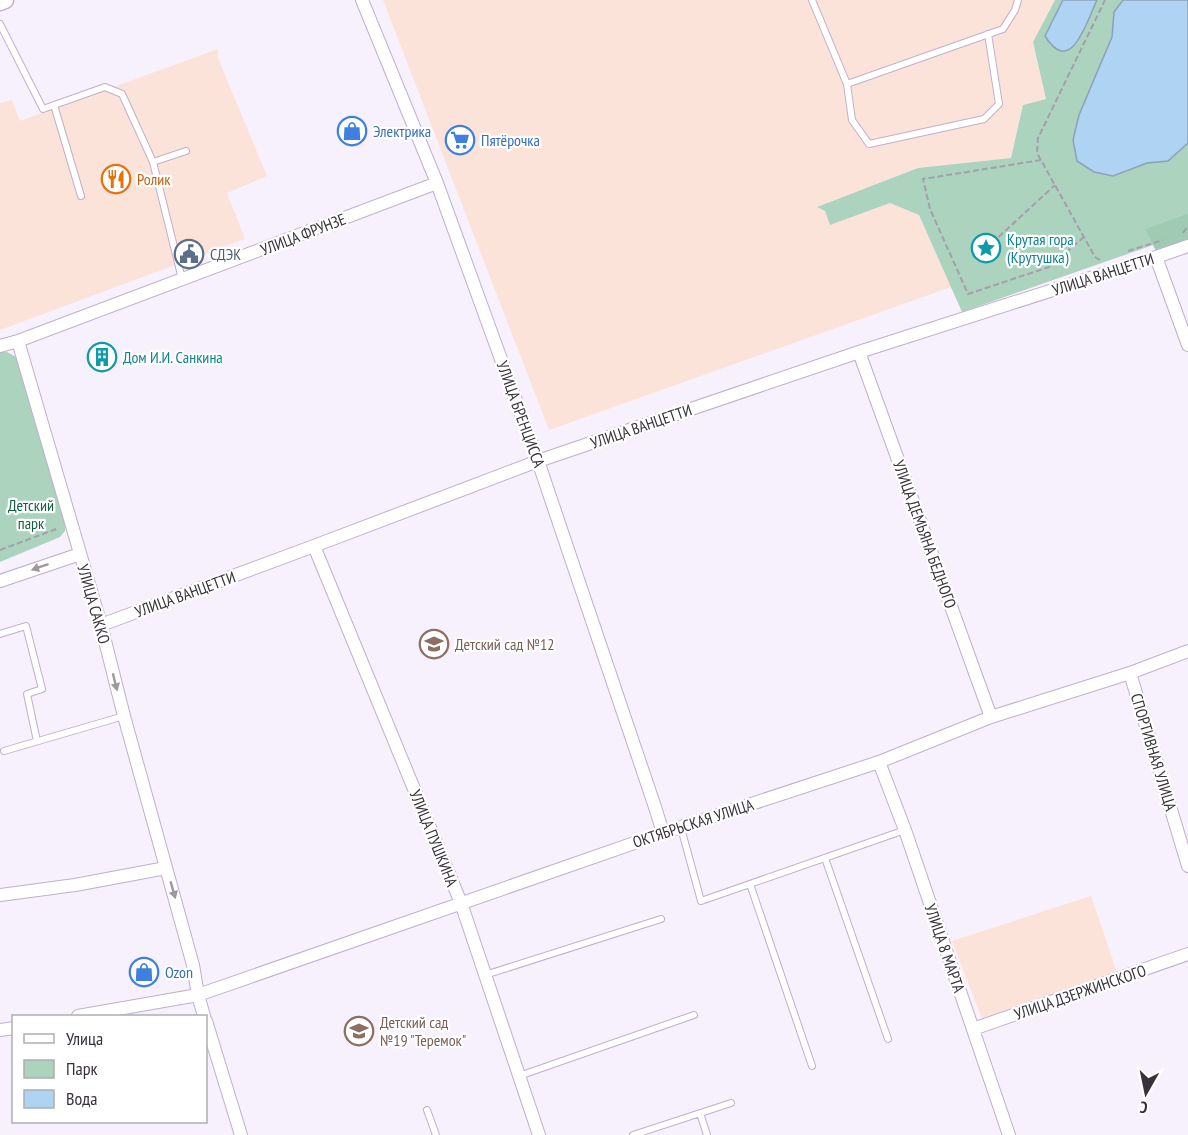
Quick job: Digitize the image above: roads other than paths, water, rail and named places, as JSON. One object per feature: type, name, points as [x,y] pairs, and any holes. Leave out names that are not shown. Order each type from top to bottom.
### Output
[{"type":"main road","points":[[0,2],[5,0]]},
{"type":"street","name":"УЛИЦА БРЕНЦИССА","points":[[362,0],[436,183],[538,461],[663,833]]},
{"type":"street","name":"УЛИЦА ФРУНЗЕ","points":[[0,346],[436,183]]},
{"type":"street","name":"УЛИЦА ВАНЦЕТТИ","points":[[101,625],[538,461],[859,352],[1188,246]]},
{"type":"street","points":[[1156,257],[1188,345]]},
{"type":"street","name":"УЛИЦА САККО","points":[[18,341],[101,625],[193,965],[204,1015]]},
{"type":"street","name":"УЛИЦА ДЕМЬЯНА БЕДНОГО","points":[[859,352],[991,717]]},
{"type":"street","name":"УЛИЦА ПУШКИНА","points":[[314,546],[461,903],[539,1135]]},
{"type":"street","points":[[0,581],[80,554]]},
{"type":"street","name":"ОКТЯБРЬСКАЯ УЛИЦА","points":[[89,1015],[198,995],[663,833],[879,762],[991,717],[1130,673],[1188,651]]},
{"type":"street","name":"СПОРТИВНАЯ УЛИЦА","points":[[1130,673],[1188,866]]},
{"type":"street","name":"УЛИЦА 8 МАРТА","points":[[879,762],[905,830],[1009,1135]]},
{"type":"street","points":[[0,895],[75,885],[166,868]]},
{"type":"street","name":"УЛИЦА ДЗЕРЖИНСКОГО","points":[[973,1029],[1188,954]]},
{"type":"street","name":"УЛИЦА САККО","points":[[207,1025],[241,1135]]},
{"type":"lane","points":[[812,0],[847,84],[852,120],[870,144],[984,119],[999,104],[987,34]]},
{"type":"lane","points":[[847,84],[1003,29],[1015,10],[1018,0]]},
{"type":"lane","points":[[0,24],[43,109],[105,87],[122,94],[153,162],[182,279]]},
{"type":"lane","points":[[54,105],[81,196]]},
{"type":"lane","points":[[153,162],[186,151]]},
{"type":"lane","points":[[0,634],[26,626],[42,688],[27,694],[37,741]]},
{"type":"lane","points":[[4,751],[124,716]]},
{"type":"lane","points":[[681,828],[701,902],[905,830]]},
{"type":"lane","points":[[825,858],[888,1039]]},
{"type":"lane","points":[[750,884],[812,1066]]},
{"type":"lane","points":[[484,976],[661,919]]},
{"type":"lane","points":[[519,1077],[694,1014]]},
{"type":"lane","points":[[633,1135],[731,1103]]},
{"type":"lane","points":[[427,1110],[436,1135]]},
{"type":"lane","points":[[700,1113],[707,1135]]},
{"type":"water","points":[[1063,0],[1097,0],[1077,42],[1070,49],[1063,51],[1054,47],[1045,36]]},
{"type":"water","points":[[1123,0],[1188,0],[1188,143],[1168,161],[1147,163],[1113,176],[1094,172],[1077,161],[1073,140],[1079,115],[1112,37],[1114,12]]},
{"type":"place","name":"Электрика","points":[[352,131]]},
{"type":"place","name":"Пятёрочка","points":[[460,140]]},
{"type":"place","name":"Ролик","points":[[116,179]]},
{"type":"place","name":"Крутая гора (Крутушка)","points":[[986,248]]},
{"type":"place","name":"СДЭК","points":[[189,254]]},
{"type":"place","name":"Дом И.И. Санкина","points":[[102,357]]},
{"type":"place","name":"Детский сад №12","points":[[434,644]]},
{"type":"place","name":"Ozon","points":[[144,972]]},
{"type":"place","name":"Детский сад №19 \"Теремок\"","points":[[359,1031]]},
{"type":"park label","name":"Детский парк","points":[[31,514]]}]
